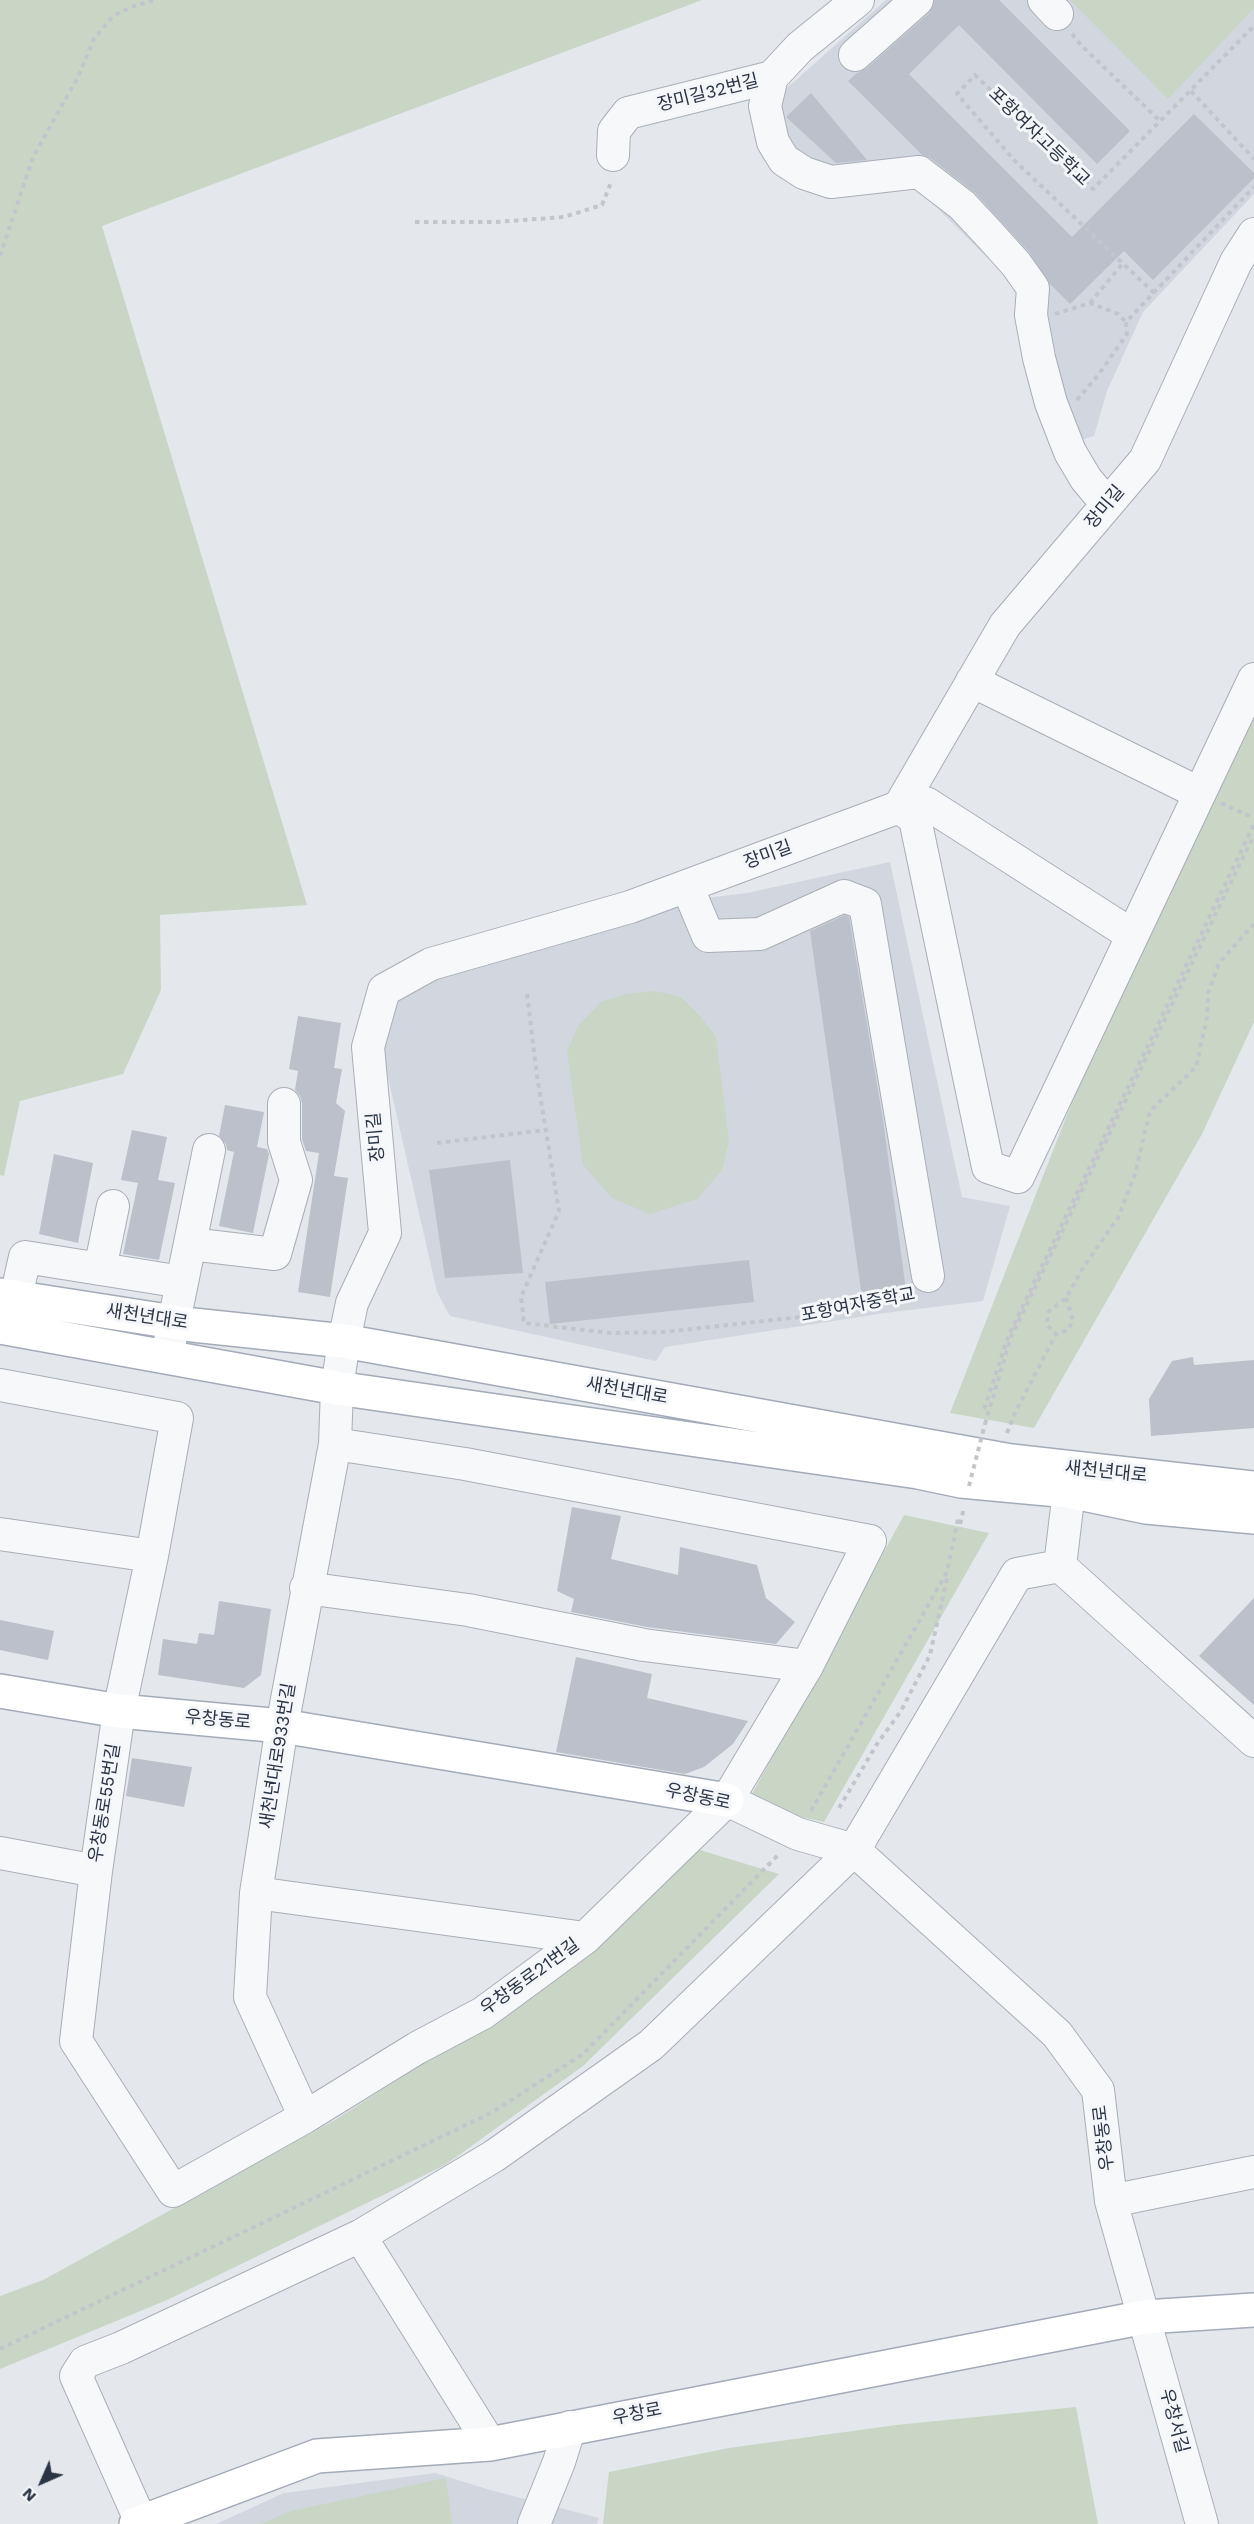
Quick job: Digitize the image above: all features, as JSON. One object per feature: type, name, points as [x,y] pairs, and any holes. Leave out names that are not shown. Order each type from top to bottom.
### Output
[{"type":"main road","name":"새천년대로","points":[[8,1296],[173,1322],[344,1341],[1011,1461],[1254,1488]]},
{"type":"main road","name":"새천년대로","points":[[0,1327],[337,1388],[918,1472],[961,1481],[1069,1491],[1146,1507],[1254,1517]]},
{"type":"main road","name":"우창동로","points":[[0,1691],[119,1711],[282,1726],[727,1800]]},
{"type":"main road","name":"우창로","points":[[139,2523],[317,2456],[490,2444],[1145,2317],[1254,2310]]},
{"type":"street","points":[[772,77],[800,47],[858,0]]},
{"type":"street","points":[[855,55],[917,0]]},
{"type":"street","name":"장미길32번길","points":[[613,155],[614,131],[628,113],[772,77],[765,106],[773,142],[784,160],[804,173],[831,182],[919,172],[962,205],[1016,264],[1033,288],[1031,315],[1039,358],[1062,432],[1070,452],[1086,479],[1107,504]]},
{"type":"street","name":"장미길","points":[[337,1388],[352,1304],[385,1233],[368,1047],[384,990],[431,964],[630,907],[899,807],[1005,625],[1144,460],[1236,262],[1254,234]]},
{"type":"street","points":[[899,807],[915,819],[988,1167],[1018,1177],[1254,680]]},
{"type":"street","points":[[972,681],[1199,793]]},
{"type":"street","points":[[899,807],[926,803],[1132,935]]},
{"type":"street","name":"포항여자중학교","points":[[687,886],[708,936],[760,934],[844,896],[865,904],[927,1276]]},
{"type":"street","points":[[190,1244],[275,1254],[296,1180],[284,1142],[284,1104]]},
{"type":"street","points":[[166,1356],[209,1150]]},
{"type":"street","points":[[100,1269],[113,1206]]},
{"type":"street","points":[[8,1296],[25,1257],[182,1282]]},
{"type":"street","name":"우창동로55번길","points":[[0,1385],[177,1418],[152,1556],[119,1711],[96,1871],[0,1853]]},
{"type":"street","name":"새천년대로933번길","points":[[305,2116],[250,1997],[256,1893],[306,1588],[335,1444],[337,1388]]},
{"type":"street","name":"우창동로21번길","points":[[96,1871],[76,2041],[173,2191],[305,2116],[417,2048],[483,2013],[585,1938],[727,1800],[807,1666],[870,1541],[465,1464],[335,1444]]},
{"type":"street","points":[[1060,1566],[1069,1491]]},
{"type":"street","points":[[0,1534],[152,1556]]},
{"type":"street","points":[[1060,1566],[1254,1741]]},
{"type":"street","points":[[139,2523],[76,2376],[85,2362],[121,2348],[360,2236],[494,2156],[651,2045],[854,1850],[1017,1574],[1060,1566]]},
{"type":"street","points":[[306,1588],[468,1610],[644,1645],[807,1666]]},
{"type":"street","name":"우창동로","points":[[727,1800],[798,1834],[854,1850],[1057,2034],[1098,2090],[1111,2201],[1145,2317]]},
{"type":"street","points":[[256,1893],[585,1938]]},
{"type":"street","points":[[1111,2201],[1254,2172]]},
{"type":"street","points":[[360,2236],[490,2444]]},
{"type":"street","name":"우창서길","points":[[1145,2317],[1202,2524]]},
{"type":"street","points":[[534,2524],[559,2462],[570,2427]]},
{"type":"path","points":[[0,256],[33,157],[78,76],[94,39],[113,16],[131,7],[155,0]]},
{"type":"path","points":[[1050,7],[1081,45],[1161,122]]},
{"type":"path","name":"포항여자고등학교","points":[[1154,293],[1015,161],[957,94],[975,75],[1093,189],[1254,26]]},
{"type":"path","points":[[1191,92],[1254,159]]},
{"type":"path","points":[[415,222],[496,222],[564,217],[602,205],[612,181],[613,155]]},
{"type":"path","points":[[1126,321],[1254,187]]},
{"type":"path","points":[[1049,320],[1055,314],[1090,303],[1123,263]]},
{"type":"path","points":[[1070,391],[1076,400],[1100,374],[1128,334],[1126,321],[1118,314],[1090,303]]},
{"type":"path","points":[[1199,793],[1254,818]]},
{"type":"path","points":[[984,1409],[1008,1337],[1254,824]]},
{"type":"path","points":[[969,1486],[1011,1337],[1254,835]]},
{"type":"path","points":[[1056,1335],[1047,1324],[1048,1312],[1066,1298],[1084,1266],[1118,1218],[1135,1174],[1150,1111],[1196,1067],[1207,1018],[1208,993],[1219,963],[1254,924]]},
{"type":"path","name":"포항여자중학교","points":[[527,994],[559,1211],[521,1297],[524,1323],[610,1333],[664,1332],[810,1316],[858,1302],[921,1296],[927,1276]]},
{"type":"path","points":[[437,1143],[546,1130]]},
{"type":"path","points":[[1005,1439],[1015,1413],[1056,1335],[1068,1330],[1073,1321],[1066,1298]]},
{"type":"path","points":[[839,1808],[877,1744],[901,1711],[930,1655],[965,1504]]},
{"type":"path","points":[[0,2349],[491,2113],[583,2054],[798,1834],[947,1572],[958,1519]]},
{"type":"shaded area","points":[[886,0],[1254,0],[1254,194],[1143,312],[1107,391],[1094,436],[1072,443],[1031,301],[902,173],[824,175],[769,130],[779,95]]},
{"type":"shaded area","points":[[890,862],[962,1197],[1010,1206],[983,1301],[885,1313],[665,1347],[656,1361],[450,1316],[437,1292],[377,1029],[384,990],[630,907],[747,893]]},
{"type":"shaded area","points":[[435,2473],[490,2490],[599,2518],[597,2524],[216,2524],[284,2493]]},
{"type":"green space","points":[[0,0],[702,0],[102,226],[307,905],[160,915],[161,990],[123,1074],[20,1101],[4,1176],[0,1175]]},
{"type":"green space","points":[[1070,0],[1254,0],[1254,8],[1168,99]]},
{"type":"green space","points":[[1254,680],[1254,1022],[1202,1134],[1034,1428],[950,1413],[1173,845]]},
{"type":"green space","points":[[655,991],[681,997],[716,1037],[729,1141],[722,1170],[697,1199],[650,1214],[612,1198],[583,1165],[567,1052],[578,1026],[601,1002],[626,994]]},
{"type":"green space","points":[[904,1515],[989,1533],[824,1822],[746,1805]]},
{"type":"green space","points":[[690,1847],[779,1874],[583,2066],[445,2165],[167,2300],[0,2369],[0,2296],[43,2280],[335,2120],[538,1990]]},
{"type":"green space","points":[[1076,2407],[1098,2524],[603,2524],[609,2472],[729,2448],[896,2425]]},
{"type":"green space","points":[[446,2478],[452,2524],[261,2524],[291,2511]]},
{"type":"building","points":[[934,0],[999,0],[1130,131],[1097,164],[959,25],[909,74],[1072,237],[1194,114],[1254,173],[1254,178],[1153,280],[1124,251],[1070,304],[1049,283],[1029,252],[975,193],[930,158],[922,155],[848,81],[867,68],[929,13]]},
{"type":"building","points":[[811,93],[867,160],[836,163],[786,117]]},
{"type":"building","points":[[845,915],[849,917],[883,1120],[906,1290],[862,1297],[810,931]]},
{"type":"building","points":[[298,1016],[341,1023],[334,1068],[342,1069],[336,1103],[345,1111],[334,1176],[348,1178],[330,1297],[298,1292],[319,1153],[306,1151],[302,1139],[302,1103],[295,1090],[298,1071],[289,1069]]},
{"type":"building","points":[[225,1105],[264,1112],[257,1147],[267,1149],[269,1154],[253,1233],[219,1226],[234,1152],[227,1150],[226,1144],[219,1136]]},
{"type":"building","points":[[132,1130],[167,1137],[158,1180],[175,1183],[159,1260],[123,1254],[138,1183],[121,1180]]},
{"type":"building","points":[[54,1154],[93,1163],[78,1243],[39,1234]]},
{"type":"building","points":[[510,1160],[523,1273],[445,1278],[429,1170]]},
{"type":"building","points":[[749,1260],[754,1302],[550,1324],[545,1282]]},
{"type":"building","points":[[1193,1357],[1194,1365],[1254,1360],[1254,1428],[1151,1436],[1149,1399],[1172,1361]]},
{"type":"building","points":[[572,1507],[621,1516],[611,1559],[678,1575],[680,1547],[757,1565],[766,1598],[795,1622],[776,1644],[647,1627],[571,1612],[574,1599],[557,1591]]},
{"type":"building","points":[[1254,1598],[1254,1705],[1199,1656]]},
{"type":"building","points":[[219,1601],[271,1609],[261,1675],[244,1688],[158,1675],[163,1639],[197,1644],[199,1633],[214,1635]]},
{"type":"building","points":[[0,1620],[54,1631],[48,1660],[0,1650]]},
{"type":"building","points":[[576,1657],[652,1674],[647,1698],[748,1721],[733,1744],[704,1767],[685,1774],[556,1752]]},
{"type":"building","points":[[132,1758],[192,1767],[184,1807],[126,1796]]}]
